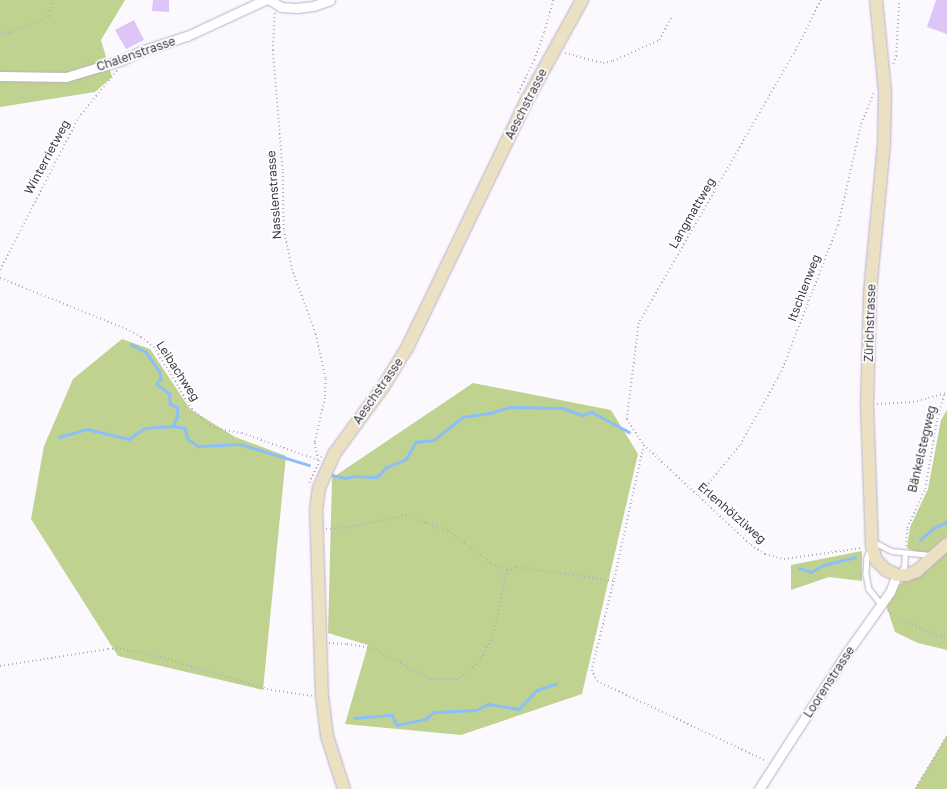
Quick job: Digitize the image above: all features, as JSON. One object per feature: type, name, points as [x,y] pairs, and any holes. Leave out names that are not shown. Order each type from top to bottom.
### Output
[{"type":"main road","name":"Aeschstrasse","points":[[344,789],[331,753],[326,730],[322,697],[322,643],[316,512],[322,464],[384,387],[408,346],[528,98],[582,0]]},
{"type":"main road","name":"Zürichstrasse","points":[[876,0],[884,68],[884,136],[870,293],[867,404],[871,544],[873,553],[879,563],[886,570],[897,575]]},
{"type":"main road","points":[[897,575],[906,575],[917,571],[947,544]]},
{"type":"street","name":"Chalenstrasse","points":[[0,76],[66,77],[122,60],[140,51],[187,36],[265,0]]},
{"type":"street","points":[[273,2],[297,8],[313,6],[330,0]]},
{"type":"street","name":"Loorenstrasse","points":[[759,789],[890,592],[897,575]]},
{"type":"lane","points":[[881,604],[869,589],[866,574],[867,558],[871,544],[905,554],[934,555]]},
{"type":"lane","points":[[897,575],[904,567],[905,554]]},
{"type":"path","points":[[0,32],[11,33],[48,16],[53,0]]},
{"type":"path","points":[[515,99],[534,60],[553,0]]},
{"type":"path","name":"Langmattweg","points":[[644,445],[627,419],[640,323],[800,43],[820,0]]},
{"type":"path","points":[[891,71],[896,56],[899,0]]},
{"type":"path","name":"Nasslenstrasse","points":[[273,2],[273,50],[283,172],[284,230],[292,269],[316,334],[326,379],[325,398],[315,443],[322,464]]},
{"type":"path","points":[[554,49],[567,54],[603,62],[613,61],[659,40],[671,18]]},
{"type":"path","name":"Winterrietweg","points":[[0,270],[78,118],[114,76],[122,60]]},
{"type":"path","name":"Itschlenweg","points":[[698,496],[740,445],[781,372],[838,225],[861,124],[875,89]]},
{"type":"path","name":"Leibachweg","points":[[0,278],[126,329],[141,337],[154,348],[192,409],[214,428],[242,433],[322,464]]},
{"type":"path","name":"Bänkelstegweg","points":[[867,404],[913,402],[946,393]]},
{"type":"path","name":"Bänkelstegweg","points":[[905,554],[908,528],[925,489],[936,419],[946,393]]},
{"type":"path","points":[[644,445],[614,581],[592,670],[597,680],[775,765]]},
{"type":"path","name":"Erlenhölzliweg","points":[[644,445],[751,545],[765,554],[784,559],[871,544]]},
{"type":"path","points":[[308,488],[322,464],[322,454]]},
{"type":"path","points":[[316,530],[350,526],[406,515],[448,531],[491,564],[507,570],[517,567],[614,581]]},
{"type":"path","points":[[322,643],[347,644],[372,648],[430,679],[456,679],[470,671],[479,660],[492,638],[507,570]]},
{"type":"path","points":[[881,604],[897,618],[936,635],[947,638]]},
{"type":"path","points":[[0,666],[108,649],[123,649],[160,657],[271,690],[313,696],[313,689]]},
{"type":"path","points":[[915,789],[947,736]]},
{"type":"green space","points":[[0,0],[125,0],[101,40],[112,77],[95,92],[0,107]]},
{"type":"green space","points":[[122,339],[150,349],[190,409],[235,437],[286,456],[263,690],[118,656],[31,519],[44,446],[73,379]]},
{"type":"green space","points":[[473,383],[611,410],[638,454],[582,694],[461,735],[345,724],[368,645],[328,633],[332,478]]},
{"type":"green space","points":[[947,410],[947,650],[918,643],[895,632],[886,605],[896,587],[933,559],[907,548],[910,527],[928,489],[941,420]]},
{"type":"green space","points":[[862,551],[862,581],[829,577],[791,590],[791,565]]},
{"type":"green space","points":[[947,735],[947,789],[915,789],[916,787]]},
{"type":"building","points":[[153,0],[169,0],[169,12],[152,11]]},
{"type":"building","points":[[936,0],[947,0],[947,34],[927,27]]},
{"type":"building","points":[[134,20],[144,40],[126,49],[115,30]]},
{"type":"waterway","points":[[131,344],[146,352],[160,372],[161,379],[157,384],[170,394],[170,404],[177,407],[178,416],[173,426]]},
{"type":"waterway","points":[[332,475],[345,478],[355,476],[377,477],[385,468],[406,459],[416,442],[434,440],[462,417],[490,413],[510,407],[563,408],[582,415],[592,412],[629,432]]},
{"type":"waterway","points":[[59,437],[87,429],[129,439],[145,428],[173,426],[185,428],[188,439],[198,446],[240,444],[309,465]]},
{"type":"waterway","points":[[920,540],[934,528],[947,522]]},
{"type":"waterway","points":[[799,568],[811,572],[824,565],[855,557]]},
{"type":"waterway","points":[[354,718],[392,715],[397,725],[425,719],[434,712],[476,710],[488,704],[519,709],[537,690],[556,684]]}]
